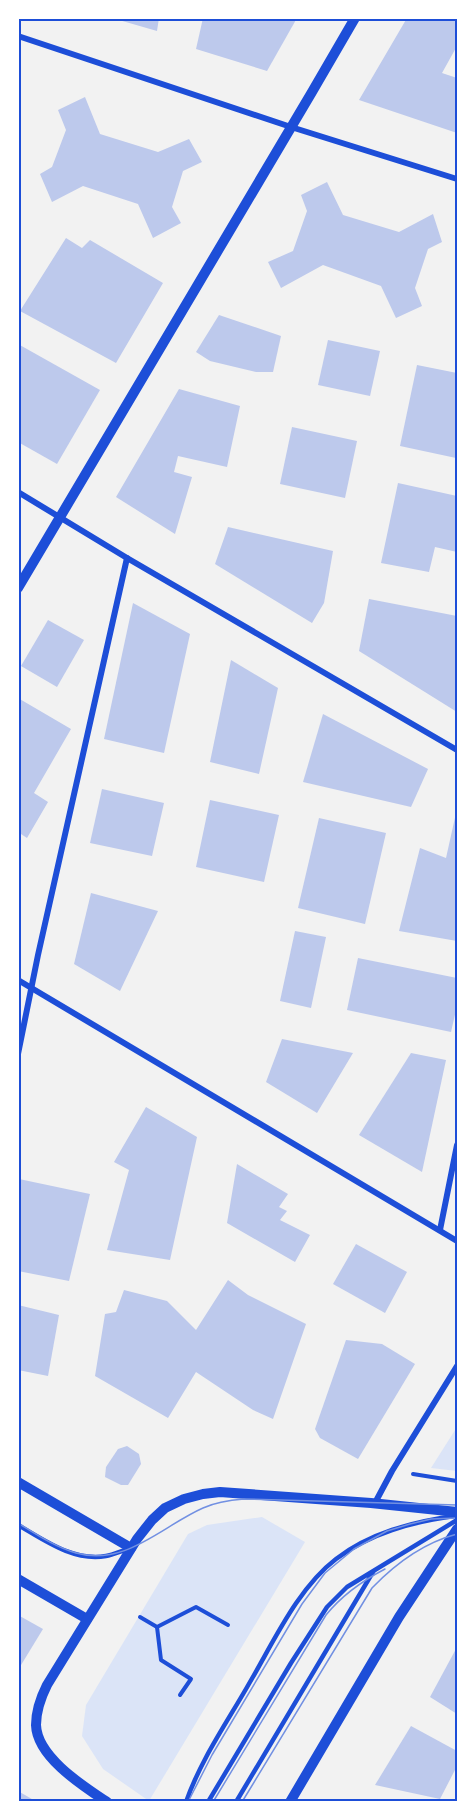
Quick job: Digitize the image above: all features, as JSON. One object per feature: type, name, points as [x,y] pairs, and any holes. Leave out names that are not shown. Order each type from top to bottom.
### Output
[{"type":"street","points":[[18,588],[354,18]]},
{"type":"street","points":[[18,36],[291,127],[457,179]]},
{"type":"street","points":[[18,492],[457,750]]},
{"type":"street","points":[[18,1054],[128,558]]},
{"type":"street","points":[[18,980],[457,1241]]},
{"type":"street","points":[[440,1230],[457,1144]]},
{"type":"street","points":[[371,1503],[376,1501],[457,1366]]},
{"type":"street","points":[[18,1482],[131,1548]]},
{"type":"street","points":[[107,1802],[59,1765],[45,1750],[36,1725],[40,1703],[47,1685],[131,1548],[159,1513],[184,1499],[203,1494],[231,1492],[371,1503],[457,1513]]},
{"type":"street","points":[[290,1802],[399,1617],[457,1529]]},
{"type":"street","points":[[18,1579],[87,1619]]},
{"type":"lane","points":[[186,1802],[204,1761],[298,1601],[322,1572],[340,1556],[387,1531],[457,1513]]},
{"type":"lane","points":[[208,1802],[327,1607],[347,1587],[457,1520]]},
{"type":"lane","points":[[18,1525],[60,1549],[85,1556],[105,1557],[131,1548]]},
{"type":"lane","points":[[236,1802],[374,1570]]},
{"type":"path","points":[[413,1474],[457,1481]]},
{"type":"path","points":[[157,1627],[196,1607],[228,1625]]},
{"type":"path","points":[[140,1617],[157,1627]]},
{"type":"path","points":[[157,1627],[160,1660],[191,1679],[180,1695]]},
{"type":"shaded area","points":[[457,1427],[457,1471],[431,1468]]},
{"type":"shaded area","points":[[262,1517],[305,1542],[149,1801],[103,1769],[82,1736],[86,1705],[188,1534],[207,1525]]},
{"type":"building","points":[[112,18],[159,18],[157,31]]},
{"type":"building","points":[[203,18],[297,18],[267,71],[196,49]]},
{"type":"building","points":[[407,18],[457,18],[457,46],[442,73],[457,78],[457,133],[359,100]]},
{"type":"building","points":[[85,97],[100,134],[158,152],[189,139],[202,162],[183,171],[172,207],[181,223],[153,238],[138,204],[83,186],[52,202],[40,174],[52,167],[66,130],[58,110]]},
{"type":"building","points":[[327,182],[343,215],[399,232],[433,214],[442,242],[428,249],[415,288],[422,306],[396,318],[381,286],[323,265],[281,288],[268,262],[293,251],[307,211],[301,195]]},
{"type":"building","points":[[66,238],[82,248],[90,240],[163,283],[116,363],[20,311]]},
{"type":"building","points":[[219,315],[281,336],[273,372],[256,372],[210,361],[196,352]]},
{"type":"building","points":[[328,340],[380,351],[370,396],[318,385]]},
{"type":"building","points":[[18,344],[100,390],[57,464],[18,442]]},
{"type":"building","points":[[417,365],[457,373],[456,458],[400,446]]},
{"type":"building","points":[[179,389],[240,406],[227,467],[178,456],[174,472],[192,477],[175,534],[116,497]]},
{"type":"building","points":[[292,427],[357,441],[345,498],[280,484]]},
{"type":"building","points":[[398,483],[457,496],[457,552],[435,547],[429,572],[381,563]]},
{"type":"building","points":[[228,527],[333,551],[324,603],[312,623],[215,564]]},
{"type":"building","points":[[369,599],[457,616],[457,712],[359,651]]},
{"type":"building","points":[[133,603],[190,634],[164,753],[104,739]]},
{"type":"building","points":[[48,620],[84,640],[57,687],[21,666]]},
{"type":"building","points":[[231,660],[278,688],[259,774],[210,762]]},
{"type":"building","points":[[18,698],[71,729],[34,793],[48,802],[27,838],[18,832]]},
{"type":"building","points":[[323,714],[428,769],[411,807],[303,782]]},
{"type":"building","points":[[102,789],[164,803],[152,856],[90,843]]},
{"type":"building","points":[[210,800],[279,815],[264,882],[196,867]]},
{"type":"building","points":[[456,813],[457,941],[399,931],[420,848],[446,858]]},
{"type":"building","points":[[319,818],[386,833],[365,924],[298,908]]},
{"type":"building","points":[[91,893],[158,911],[120,991],[74,964]]},
{"type":"building","points":[[295,931],[326,937],[311,1008],[280,1001]]},
{"type":"building","points":[[358,958],[457,978],[457,1006],[451,1032],[347,1010]]},
{"type":"building","points":[[282,1039],[353,1053],[317,1113],[266,1082]]},
{"type":"building","points":[[411,1053],[446,1060],[422,1172],[359,1135]]},
{"type":"building","points":[[146,1107],[197,1137],[170,1260],[107,1250],[129,1170],[114,1162]]},
{"type":"building","points":[[237,1164],[288,1194],[279,1207],[287,1211],[280,1220],[310,1235],[295,1262],[227,1223]]},
{"type":"building","points":[[19,1179],[90,1194],[69,1281],[18,1271]]},
{"type":"building","points":[[356,1244],[407,1272],[385,1313],[333,1284]]},
{"type":"building","points":[[228,1280],[248,1295],[306,1324],[273,1419],[253,1410],[196,1372],[168,1418],[95,1376],[105,1314],[116,1312],[124,1290],[167,1301],[196,1330]]},
{"type":"building","points":[[18,1305],[59,1315],[48,1376],[18,1370]]},
{"type":"building","points":[[346,1340],[382,1344],[415,1364],[358,1459],[320,1438],[315,1429]]},
{"type":"building","points":[[127,1446],[139,1454],[141,1464],[128,1485],[121,1485],[105,1477],[106,1467],[118,1449]]},
{"type":"building","points":[[18,1615],[43,1629],[18,1670]]},
{"type":"building","points":[[457,1647],[457,1714],[430,1697]]},
{"type":"building","points":[[411,1726],[457,1751],[457,1766],[440,1799],[375,1785]]},
{"type":"building","points":[[18,1791],[37,1802],[18,1802]]},
{"type":"tram line","points":[[18,1523],[61,1547],[76,1553],[94,1556],[127,1550],[203,1508],[228,1501],[244,1499],[457,1505]]},
{"type":"tram line","points":[[188,1802],[212,1755],[302,1604],[325,1573],[354,1549],[387,1531],[431,1519],[457,1518]]},
{"type":"tram line","points":[[242,1802],[372,1588],[391,1570],[421,1548],[457,1534]]},
{"type":"tram line","points":[[213,1802],[326,1615],[353,1589],[385,1569]]}]
